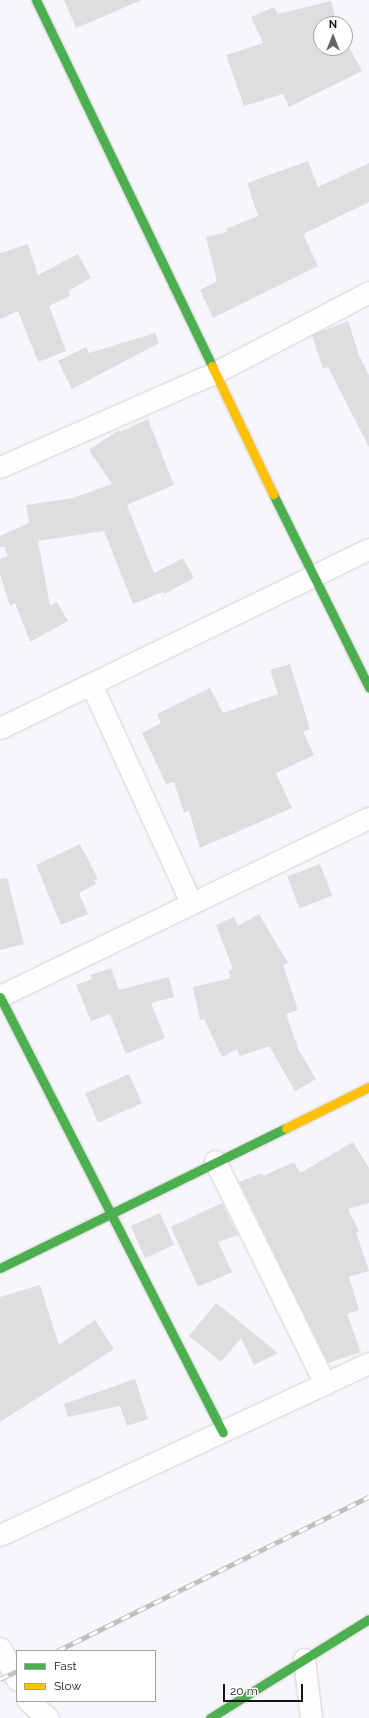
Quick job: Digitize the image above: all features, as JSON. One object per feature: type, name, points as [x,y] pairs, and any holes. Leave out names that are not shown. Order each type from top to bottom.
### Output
[{"type":"street","points":[[36,0],[313,576],[369,687]]},
{"type":"street","points":[[0,467],[216,372],[369,292]]},
{"type":"street","points":[[0,728],[369,549]]},
{"type":"street","points":[[91,684],[191,902]]},
{"type":"street","points":[[222,1432],[0,997],[191,902],[369,818]]},
{"type":"street","points":[[0,1268],[111,1215],[215,1161],[369,1087]]},
{"type":"street","points":[[215,1161],[325,1384]]},
{"type":"street","points":[[0,1535],[369,1363]]},
{"type":"street","points":[[210,1718],[369,1619]]},
{"type":"street","points":[[0,1648],[16,1678]]},
{"type":"street","points":[[304,1659],[311,1718]]},
{"type":"street","points":[[29,1702],[48,1718]]},
{"type":"building","points":[[64,0],[142,0],[76,28]]},
{"type":"building","points":[[331,1],[335,16],[313,16],[313,56],[353,56],[353,54],[362,71],[289,107],[283,94],[244,106],[226,55],[263,43],[251,17],[274,7],[278,14]]},
{"type":"building","points":[[308,161],[318,187],[369,163],[369,202],[303,234],[318,266],[213,318],[200,290],[217,281],[206,237],[227,232],[226,229],[258,216],[247,183]]},
{"type":"building","points":[[28,244],[38,275],[78,254],[91,278],[68,291],[70,296],[49,306],[66,351],[38,362],[18,311],[0,319],[0,253]]},
{"type":"building","points":[[348,321],[359,355],[369,375],[369,447],[328,367],[323,369],[312,335]]},
{"type":"building","points":[[155,333],[159,343],[72,389],[58,361],[86,347],[89,353]]},
{"type":"building","points":[[148,419],[174,485],[127,505],[154,573],[183,558],[194,578],[164,594],[163,592],[133,604],[104,531],[38,541],[50,606],[57,602],[68,621],[30,642],[15,603],[10,606],[0,574],[0,559],[8,556],[4,547],[0,547],[0,536],[29,523],[26,505],[73,498],[112,484],[89,450],[119,430],[120,432]]},
{"type":"building","points":[[290,664],[310,729],[303,732],[314,755],[276,773],[292,808],[200,848],[189,811],[184,813],[174,782],[166,784],[142,733],[161,723],[157,714],[210,688],[223,713],[278,694],[270,670]]},
{"type":"building","points":[[80,844],[98,879],[94,880],[96,884],[79,893],[88,914],[61,925],[36,865]]},
{"type":"building","points":[[320,864],[332,896],[300,908],[287,877]]},
{"type":"building","points":[[7,878],[24,944],[0,950],[0,879]]},
{"type":"building","points":[[259,914],[288,963],[283,965],[298,1010],[286,1014],[299,1051],[316,1079],[295,1091],[269,1046],[240,1056],[237,1049],[222,1057],[204,1019],[200,1020],[193,987],[231,978],[228,971],[233,969],[216,925],[234,917],[238,926]]},
{"type":"building","points":[[111,968],[119,990],[169,977],[174,997],[151,1003],[165,1038],[126,1054],[110,1014],[91,1021],[76,985],[92,979],[90,975]]},
{"type":"building","points":[[129,1074],[142,1103],[98,1123],[85,1094]]},
{"type":"building","points":[[353,1142],[369,1168],[369,1203],[348,1209],[359,1231],[356,1232],[369,1271],[349,1277],[359,1310],[347,1314],[361,1352],[328,1363],[239,1182],[262,1173],[263,1176],[294,1162],[300,1173]]},
{"type":"building","points":[[222,1203],[238,1235],[218,1242],[232,1272],[198,1287],[171,1227]]},
{"type":"building","points":[[160,1213],[174,1245],[145,1258],[131,1226]]},
{"type":"building","points":[[40,1285],[59,1345],[95,1320],[114,1349],[0,1422],[0,1297]]},
{"type":"building","points":[[216,1303],[278,1353],[254,1365],[241,1338],[221,1362],[189,1336]]},
{"type":"building","points":[[135,1379],[148,1419],[127,1426],[120,1406],[68,1417],[64,1404]]},
{"type":"railway","points":[[59,1650],[369,1497]]},
{"type":"railway","points":[[0,1679],[16,1671]]},
{"type":"traffic: fast","points":[[36,0],[212,366]]},
{"type":"traffic: fast","points":[[273,494],[369,687]]},
{"type":"traffic: fast","points":[[0,997],[223,1432]]},
{"type":"traffic: fast","points":[[0,1268],[286,1128]]},
{"type":"traffic: fast","points":[[210,1718],[369,1619]]},
{"type":"traffic: slow","points":[[212,366],[273,494]]},
{"type":"traffic: slow","points":[[286,1128],[369,1087]]}]
